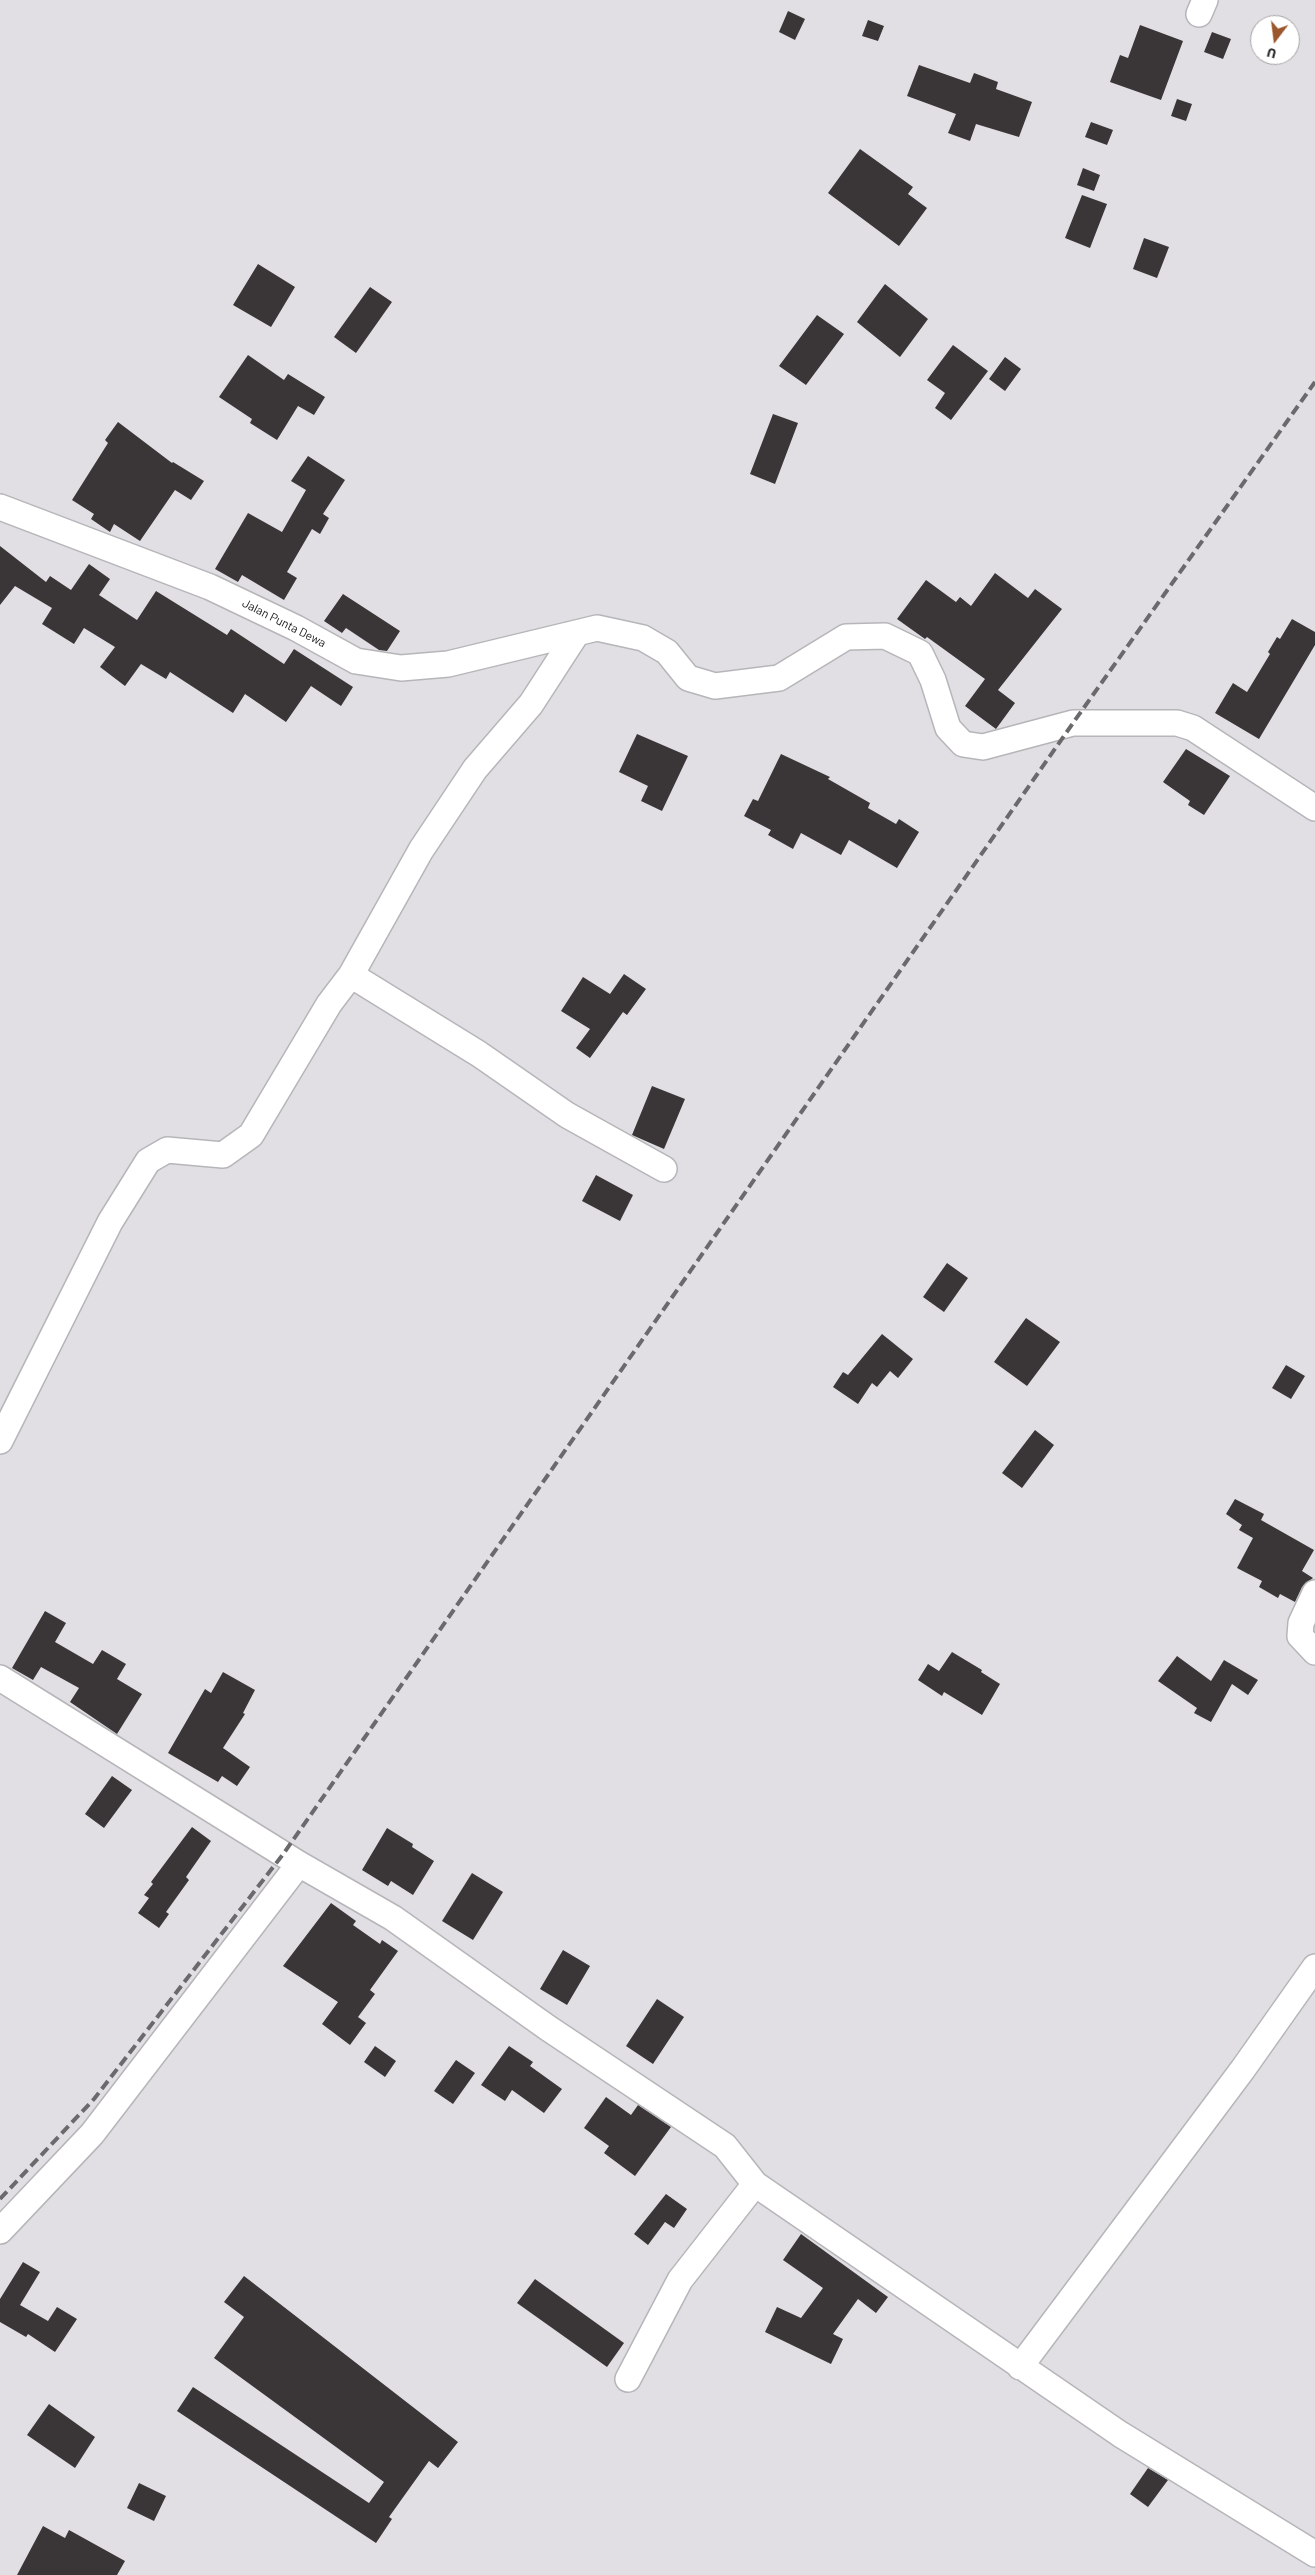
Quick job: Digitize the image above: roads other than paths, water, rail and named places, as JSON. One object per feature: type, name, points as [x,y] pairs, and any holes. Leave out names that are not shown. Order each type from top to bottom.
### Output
[{"type":"street","name":"Jalan Punta Dewa","points":[[0,507],[210,587],[296,628],[356,660],[401,668],[448,664],[597,628],[643,638],[667,652],[688,678],[715,686],[779,678],[846,637],[885,636],[920,653],[933,680],[948,728],[963,744],[983,747],[1073,723],[1176,722],[1193,728],[1315,808]]},
{"type":"street","points":[[0,1441],[110,1222],[148,1161],[167,1150],[223,1155],[251,1135],[329,1004],[351,975],[421,850],[476,769],[531,704],[577,633]]},
{"type":"street","points":[[351,975],[479,1054],[567,1115],[664,1169]]},
{"type":"street","points":[[1315,1593],[1301,1623],[1300,1636],[1315,1652]]},
{"type":"street","points":[[0,1678],[299,1864],[392,1918],[548,2028],[726,2146],[755,2184],[1020,2367],[1120,2434],[1315,2554]]},
{"type":"street","points":[[0,2231],[92,2134],[299,1864]]},
{"type":"street","points":[[1020,2367],[1243,2069],[1315,1967]]},
{"type":"street","points":[[628,2379],[680,2280],[755,2184]]},
{"type":"railway","points":[[0,2199],[94,2099],[284,1853],[1073,723],[1315,382]]}]
